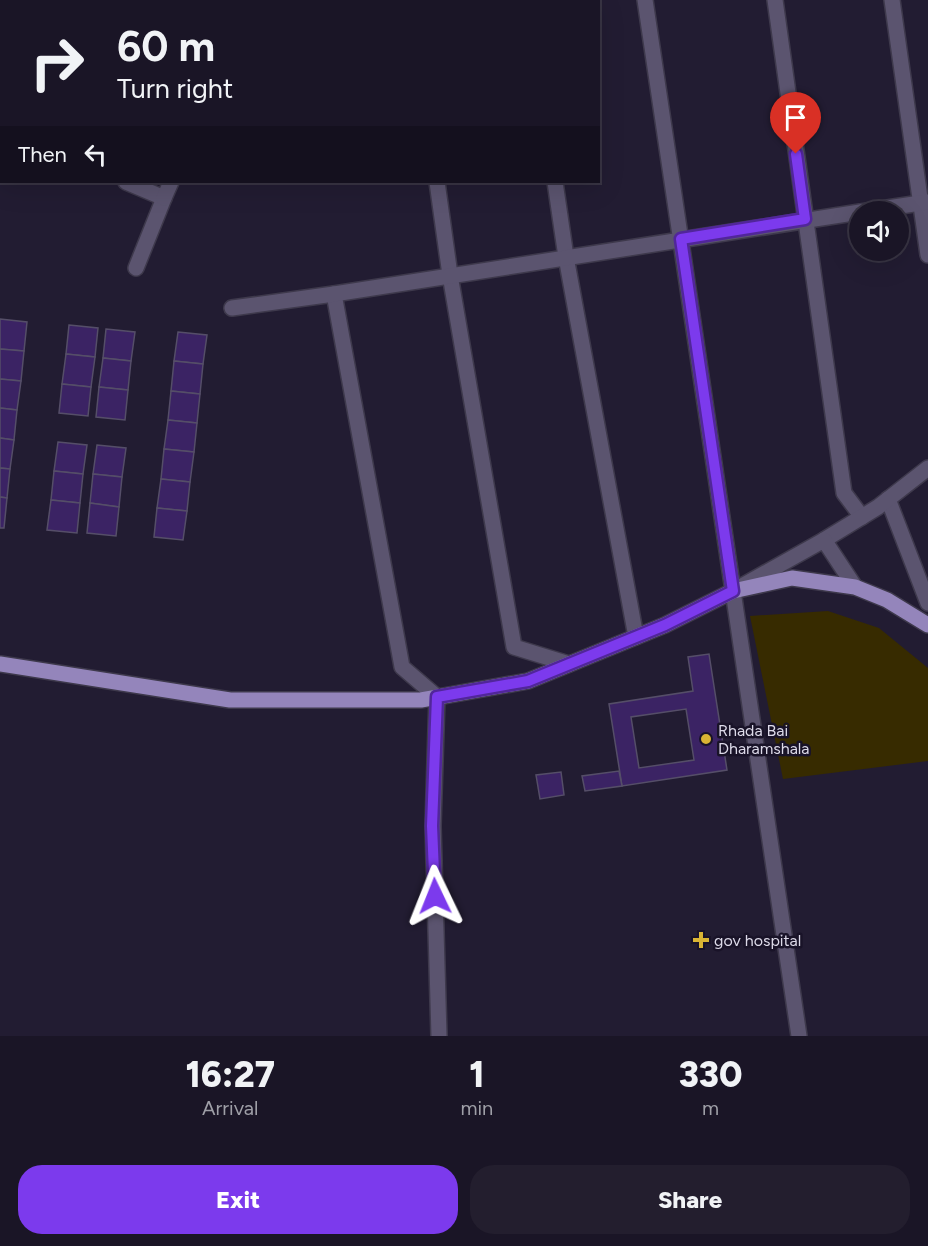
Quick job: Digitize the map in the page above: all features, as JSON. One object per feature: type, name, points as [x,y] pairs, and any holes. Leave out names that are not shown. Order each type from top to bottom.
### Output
[{"type":"main road","points":[[0,664],[230,700],[421,700],[528,681],[636,637],[733,591],[792,578],[855,587],[887,600],[928,625]]},
{"type":"street","points":[[645,0],[799,1036]]},
{"type":"street","points":[[775,0],[844,493],[862,517]]},
{"type":"street","points":[[891,0],[924,203],[928,255]]},
{"type":"street","points":[[128,183],[164,198]]},
{"type":"street","points":[[136,268],[171,183]]},
{"type":"street","points":[[437,183],[450,275],[514,647],[569,664]]},
{"type":"street","points":[[555,183],[566,257],[636,637]]},
{"type":"street","points":[[909,205],[924,203]]},
{"type":"street","points":[[232,308],[849,213]]},
{"type":"street","points":[[334,294],[402,667],[437,697],[432,826],[440,1036]]},
{"type":"street","points":[[733,591],[862,517],[928,468]]},
{"type":"street","points":[[888,499],[928,603]]},
{"type":"street","points":[[824,540],[855,587]]},
{"type":"shaded area","points":[[828,611],[879,628],[928,668],[928,761],[783,779],[750,616]]},
{"type":"building","points":[[0,319],[27,322],[24,351],[0,349]]},
{"type":"building","points":[[69,325],[98,328],[95,357],[66,354]]},
{"type":"building","points":[[106,329],[135,332],[131,361],[103,358]]},
{"type":"building","points":[[178,332],[207,335],[203,364],[174,361]]},
{"type":"building","points":[[0,349],[24,351],[21,381],[0,379]]},
{"type":"building","points":[[66,354],[95,357],[91,387],[62,384]]},
{"type":"building","points":[[103,358],[131,361],[128,390],[99,387]]},
{"type":"building","points":[[174,361],[203,364],[200,394],[171,391]]},
{"type":"building","points":[[0,379],[21,381],[17,410],[0,408]]},
{"type":"building","points":[[62,384],[91,387],[88,416],[59,413]]},
{"type":"building","points":[[99,387],[128,390],[125,420],[96,417]]},
{"type":"building","points":[[171,391],[200,394],[197,423],[168,420]]},
{"type":"building","points":[[0,408],[17,410],[14,440],[0,438]]},
{"type":"building","points":[[168,420],[197,423],[194,452],[164,449]]},
{"type":"building","points":[[0,438],[14,440],[10,469],[0,468]]},
{"type":"building","points":[[58,442],[87,445],[83,474],[54,471]]},
{"type":"building","points":[[97,445],[126,448],[122,477],[93,474]]},
{"type":"building","points":[[164,449],[194,452],[190,482],[161,479]]},
{"type":"building","points":[[0,468],[10,469],[7,498],[0,497]]},
{"type":"building","points":[[54,471],[83,474],[80,503],[51,500]]},
{"type":"building","points":[[93,474],[122,477],[119,507],[90,503]]},
{"type":"building","points":[[161,479],[190,482],[187,511],[157,508]]},
{"type":"building","points":[[0,497],[7,498],[4,528],[0,528]]},
{"type":"building","points":[[51,500],[80,503],[77,533],[47,530]]},
{"type":"building","points":[[90,503],[119,507],[116,536],[87,533]]},
{"type":"building","points":[[157,508],[187,511],[183,540],[154,537]]},
{"type":"building","name":"Rhada Bai Dharamshala","points":[[709,654],[727,770],[622,786],[609,704],[693,691],[688,657]],"holes":[[[686,709],[694,760],[639,768],[631,717]]]},
{"type":"building","points":[[619,771],[622,786],[585,791],[582,776]]},
{"type":"building","points":[[561,772],[564,795],[540,799],[536,775]]},
{"type":"place","name":"Rhada Bai Dharamshala","points":[[706,739]]},
{"type":"place","name":"gov hospital","points":[[701,940]]},
{"type":"route","points":[[435,896],[432,826],[437,697],[528,681],[665,625],[733,591],[681,239],[805,219],[796,154]]}]
